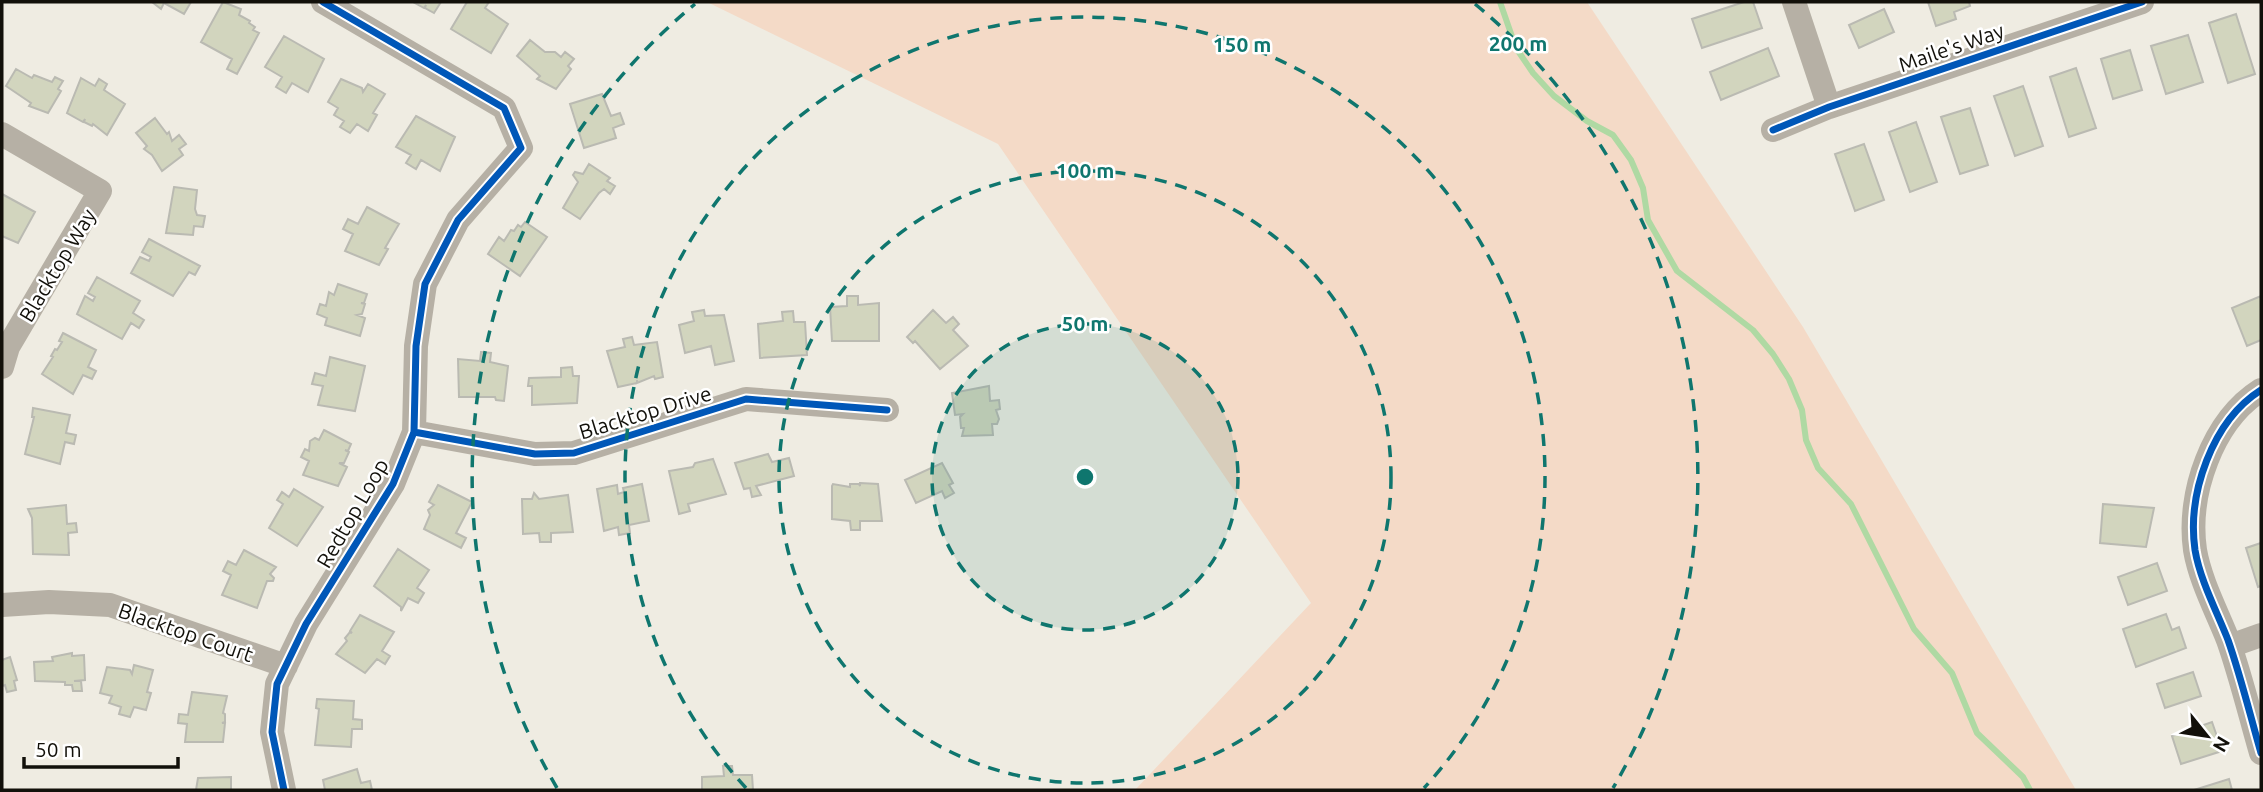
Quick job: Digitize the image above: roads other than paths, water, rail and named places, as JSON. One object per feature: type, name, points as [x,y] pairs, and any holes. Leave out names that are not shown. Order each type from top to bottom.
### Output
[{"type":"street","name":"Redtop Loop","points":[[284,790],[272,732],[277,684],[306,624],[393,484],[414,432],[416,346],[425,284],[458,220],[521,148],[504,108],[323,2]]},
{"type":"street","points":[[1794,2],[1829,107]]},
{"type":"street","name":"Maile's Way","points":[[1773,130],[1829,107],[2142,2]]},
{"type":"street","name":"Blacktop Way","points":[[2,134],[100,191],[8,347],[2,367]]},
{"type":"street","points":[[2261,390],[2235,414],[2215,442],[2202,475],[2194,513],[2196,551],[2230,646],[2261,753]]},
{"type":"street","name":"Blacktop Drive","points":[[414,432],[534,454],[574,453],[746,399],[887,410]]},
{"type":"street","name":"Blacktop Court","points":[[2,605],[49,602],[110,605],[286,666]]},
{"type":"street","points":[[2230,646],[2261,635]]},
{"type":"waterway","points":[[1500,2],[1516,48],[1533,73],[1554,96],[1587,121],[1613,135],[1631,160],[1643,188],[1648,220],[1677,271],[1753,330],[1773,354],[1789,379],[1802,410],[1806,440],[1818,468],[1851,504],[1914,629],[1952,673],[1977,733],[2023,777],[2030,790]]}]
